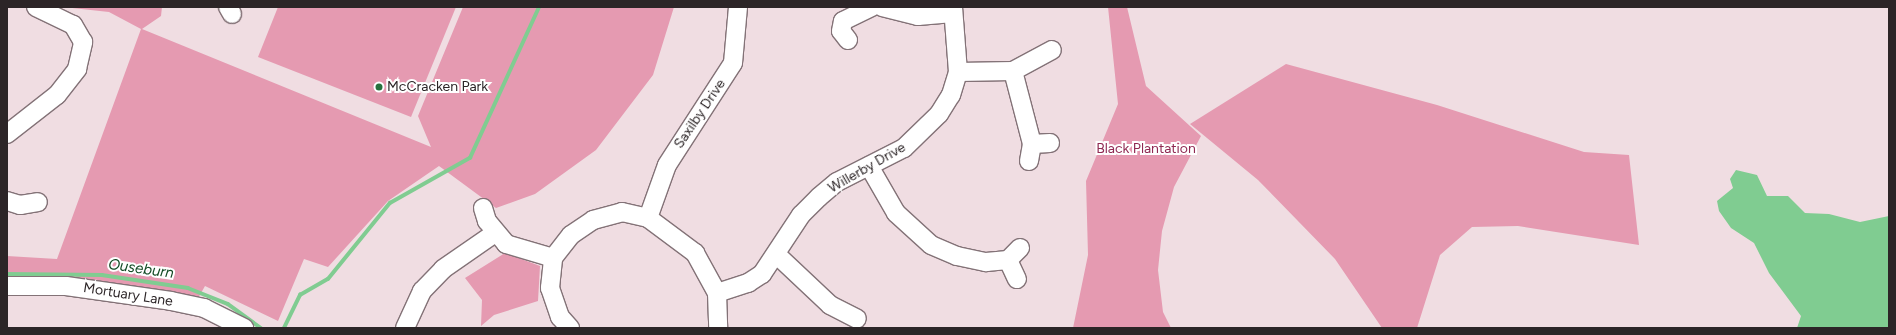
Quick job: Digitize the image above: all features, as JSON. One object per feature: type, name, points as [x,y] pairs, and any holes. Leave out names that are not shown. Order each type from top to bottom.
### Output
[{"type":"street","points":[[7,134],[57,95],[77,69],[83,42],[73,25],[36,7]]},
{"type":"street","name":"Saxilby Drive","points":[[648,218],[667,165],[733,63],[738,7]]},
{"type":"street","points":[[848,40],[841,31],[843,21],[872,7]]},
{"type":"street","points":[[882,7],[918,16],[953,10]]},
{"type":"street","name":"Willerby Drive","points":[[717,293],[748,284],[777,255],[802,215],[819,197],[869,166],[904,148],[924,131],[950,95],[958,72],[953,10]]},
{"type":"street","points":[[958,72],[1013,70],[1052,50]]},
{"type":"street","points":[[1013,70],[1037,149]]},
{"type":"street","points":[[869,166],[896,213],[931,245],[957,256],[986,262],[1014,254],[1017,279]]},
{"type":"street","points":[[7,201],[20,205],[38,202]]},
{"type":"street","points":[[483,208],[495,233],[506,244],[522,251],[553,258]]},
{"type":"street","points":[[570,328],[560,317],[550,288],[553,258],[571,235],[593,220],[622,212],[648,218],[694,253],[717,293],[718,328]]},
{"type":"street","points":[[405,328],[422,291],[444,269],[495,233]]},
{"type":"street","points":[[777,255],[830,305],[857,318]]},
{"type":"street","name":"Mortuary Lane","points":[[7,286],[66,286],[171,301],[204,308],[244,328]]},
{"type":"green space","points":[[63,7],[162,7],[161,16],[142,29],[431,147],[418,116],[463,7],[674,7],[653,75],[596,150],[535,194],[496,208],[439,166],[388,201],[328,267],[304,259],[278,321],[205,286],[197,300],[7,280],[7,256],[57,259],[141,29],[109,12]]},
{"type":"green space","name":"McCracken Park","points":[[278,7],[456,7],[411,117],[258,57]]},
{"type":"green space","name":"Black Plantation","points":[[1108,7],[1127,7],[1146,86],[1201,136],[1174,187],[1162,231],[1158,270],[1163,312],[1171,328],[1073,328],[1088,255],[1086,181],[1118,104]]},
{"type":"green space","points":[[1286,64],[1437,105],[1584,152],[1629,155],[1639,245],[1518,226],[1472,227],[1440,255],[1417,328],[1382,328],[1335,259],[1258,180],[1190,124]]},
{"type":"green space","points":[[505,253],[540,266],[538,301],[494,315],[481,326],[482,300],[465,278]]},
{"type":"shaded area","points":[[1736,170],[1757,175],[1767,196],[1788,196],[1805,213],[1829,214],[1860,222],[1889,216],[1889,328],[1797,328],[1801,316],[1769,273],[1754,243],[1731,228],[1719,211],[1717,201],[1733,188],[1730,179]]},
{"type":"waterway","points":[[284,328],[300,295],[328,279],[390,203],[470,158],[539,7]]},
{"type":"waterway","name":"Ouseburn","points":[[7,274],[102,275],[188,288],[228,304],[261,328]]},
{"type":"place","name":"McCracken Park","points":[[379,87]]}]
